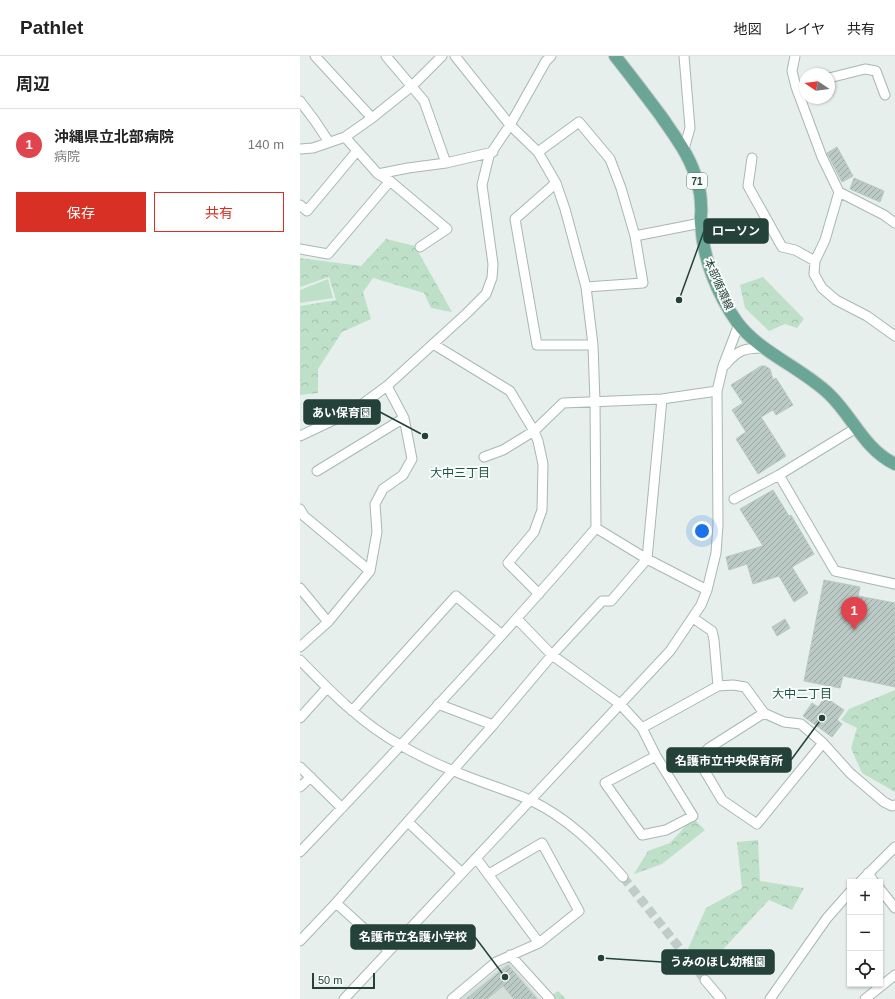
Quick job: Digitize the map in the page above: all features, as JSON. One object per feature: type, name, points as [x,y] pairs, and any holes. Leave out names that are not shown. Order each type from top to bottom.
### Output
[{"type":"main road","name":"本部循環線","points":[[615,56],[684,148],[693,168],[698,185],[702,206],[701,223],[705,253],[725,302],[739,324],[763,348],[797,369],[829,394],[843,409],[856,428],[873,448],[895,464]]},
{"type":"street","points":[[315,56],[372,118]]},
{"type":"street","points":[[386,56],[424,101],[433,130],[446,162]]},
{"type":"street","points":[[300,149],[313,148],[345,137],[372,118],[412,86],[442,56]]},
{"type":"street","points":[[300,852],[517,619],[596,528],[593,345],[586,287],[565,209],[556,183],[538,152],[510,125],[455,56]]},
{"type":"street","points":[[300,436],[353,411],[388,386],[467,314],[486,294],[492,278],[493,264],[482,185],[489,156],[510,125],[546,61],[552,56]]},
{"type":"street","points":[[684,56],[690,128],[684,148]]},
{"type":"street","points":[[795,56],[792,71],[799,83]]},
{"type":"street","points":[[835,76],[865,69],[876,71],[885,95]]},
{"type":"street","points":[[300,101],[316,121],[329,142]]},
{"type":"street","points":[[806,104],[822,157],[839,192],[884,215],[895,224]]},
{"type":"street","points":[[538,152],[579,122],[610,159],[621,188],[635,236],[643,283],[586,287]]},
{"type":"street","points":[[345,137],[378,174],[390,182],[447,229],[420,247]]},
{"type":"street","points":[[300,205],[307,211],[357,151]]},
{"type":"street","points":[[378,174],[493,152]]},
{"type":"street","points":[[752,158],[748,186],[782,247],[796,250],[814,261]]},
{"type":"street","points":[[300,249],[328,254],[390,182]]},
{"type":"street","points":[[556,183],[516,219],[537,345],[593,345]]},
{"type":"street","points":[[839,192],[825,240],[814,261],[814,274],[822,288],[836,300],[867,316],[895,336]]},
{"type":"street","points":[[635,236],[701,223]]},
{"type":"street","points":[[344,999],[670,651],[701,605],[707,590],[716,553],[718,525],[717,391],[723,366],[739,324]]},
{"type":"street","points":[[433,344],[510,391],[534,431],[538,441],[543,464],[542,510],[534,532],[508,563],[539,594]]},
{"type":"street","points":[[723,366],[741,350],[763,348]]},
{"type":"street","points":[[300,647],[328,622],[370,571],[377,532],[375,504],[383,489],[403,475],[412,458],[404,418],[388,386]]},
{"type":"street","points":[[484,457],[503,450],[534,431],[563,403],[662,399],[717,391]]},
{"type":"street","points":[[300,941],[336,903],[453,771],[552,655],[602,601],[611,600],[647,559],[662,399]]},
{"type":"street","points":[[318,471],[404,418]]},
{"type":"street","points":[[734,499],[779,475],[856,428]]},
{"type":"street","points":[[779,475],[835,571],[895,584]]},
{"type":"street","points":[[300,509],[304,516],[370,571]]},
{"type":"street","points":[[596,528],[647,559],[707,590]]},
{"type":"street","points":[[300,588],[328,622]]},
{"type":"street","points":[[352,711],[456,596],[502,635]]},
{"type":"street","points":[[693,618],[712,631],[718,686]]},
{"type":"street","points":[[517,619],[552,655],[620,704],[642,728],[656,756],[693,816],[666,830],[642,835],[605,783],[656,756]]},
{"type":"street","points":[[300,660],[326,688],[362,720],[401,745],[453,771],[530,800],[556,815],[587,838],[600,850],[623,877]]},
{"type":"street","points":[[642,728],[718,686],[733,685],[744,687],[764,713],[784,722],[801,724],[823,743],[850,773],[884,802],[892,806],[895,805]]},
{"type":"street","points":[[300,718],[326,688]]},
{"type":"street","points":[[438,704],[493,725]]},
{"type":"street","points":[[764,713],[708,748],[702,755],[703,768],[722,800],[757,824],[823,743]]},
{"type":"street","points":[[300,767],[342,808]]},
{"type":"street","points":[[300,787],[311,777]]},
{"type":"street","points":[[408,822],[462,873]]},
{"type":"street","points":[[452,999],[496,962],[539,942],[579,911],[542,843],[489,874]]},
{"type":"street","points":[[863,879],[895,847]]},
{"type":"street","points":[[476,858],[539,942]]},
{"type":"street","points":[[868,874],[872,879]]},
{"type":"street","points":[[883,893],[895,908]]},
{"type":"street","points":[[770,999],[827,918],[847,895]]},
{"type":"street","points":[[336,903],[389,951]]},
{"type":"street","points":[[510,955],[550,999]]},
{"type":"street","points":[[865,999],[895,975]]},
{"type":"street","points":[[706,980],[721,999]]},
{"type":"shaded area","points":[[509,962],[540,999],[461,999],[501,967]]},
{"type":"green space","points":[[386,239],[415,246],[452,312],[431,308],[424,293],[373,278],[363,292],[371,319],[342,332],[318,369],[318,393],[300,395],[300,306],[336,300],[329,277],[300,287],[300,258],[361,266]]},
{"type":"green space","points":[[763,277],[804,319],[797,328],[785,324],[769,331],[745,308],[740,285]]},
{"type":"green space","points":[[328,279],[333,298],[300,303],[300,290]]},
{"type":"green space","points":[[895,690],[895,792],[862,773],[851,748],[857,728],[841,720],[849,709]]},
{"type":"green space","points":[[693,818],[705,830],[662,864],[634,874],[648,851],[670,843]]},
{"type":"green space","points":[[758,840],[760,881],[804,888],[792,910],[769,900],[715,958],[689,972],[681,965],[706,908],[742,888],[737,842]]},
{"type":"green space","points":[[558,991],[566,999],[552,999],[550,997]]},
{"type":"building","points":[[837,147],[853,176],[842,182],[827,153]]},
{"type":"building","points":[[854,178],[884,191],[880,202],[850,189]]},
{"type":"building","points":[[761,366],[765,366],[770,369],[773,380],[776,378],[793,405],[776,415],[773,410],[761,417],[786,456],[758,474],[736,439],[746,432],[732,410],[743,403],[731,385]]},
{"type":"building","points":[[773,490],[789,516],[791,515],[814,554],[792,567],[808,593],[794,602],[779,576],[753,584],[747,564],[729,570],[726,557],[763,546],[740,509]]},
{"type":"building","points":[[824,580],[860,587],[858,596],[895,603],[895,687],[843,676],[840,688],[804,681]]},
{"type":"building","points":[[785,619],[790,628],[777,636],[772,627]]},
{"type":"building","points":[[825,697],[844,710],[837,720],[842,724],[832,737],[803,716],[812,703],[818,707]]},
{"type":"building","points":[[508,965],[537,999],[514,999],[503,986],[487,999],[466,999]]},
{"type":"tunnel","points":[[623,877],[705,980]]},
{"type":"place","name":"ローソン","points":[[679,300]]},
{"type":"place","name":"あい保育園","points":[[425,436]]},
{"type":"place","name":"沖縄県立北部病院","points":[[854,630]]},
{"type":"place","name":"名護市立中央保育所","points":[[822,718]]},
{"type":"place","name":"うみのほし幼稚園","points":[[601,958]]},
{"type":"place","name":"名護市立名護小学校","points":[[505,977]]},
{"type":"district","name":"大中三丁目","points":[[460,473]]},
{"type":"district","name":"大中二丁目","points":[[802,694]]}]
